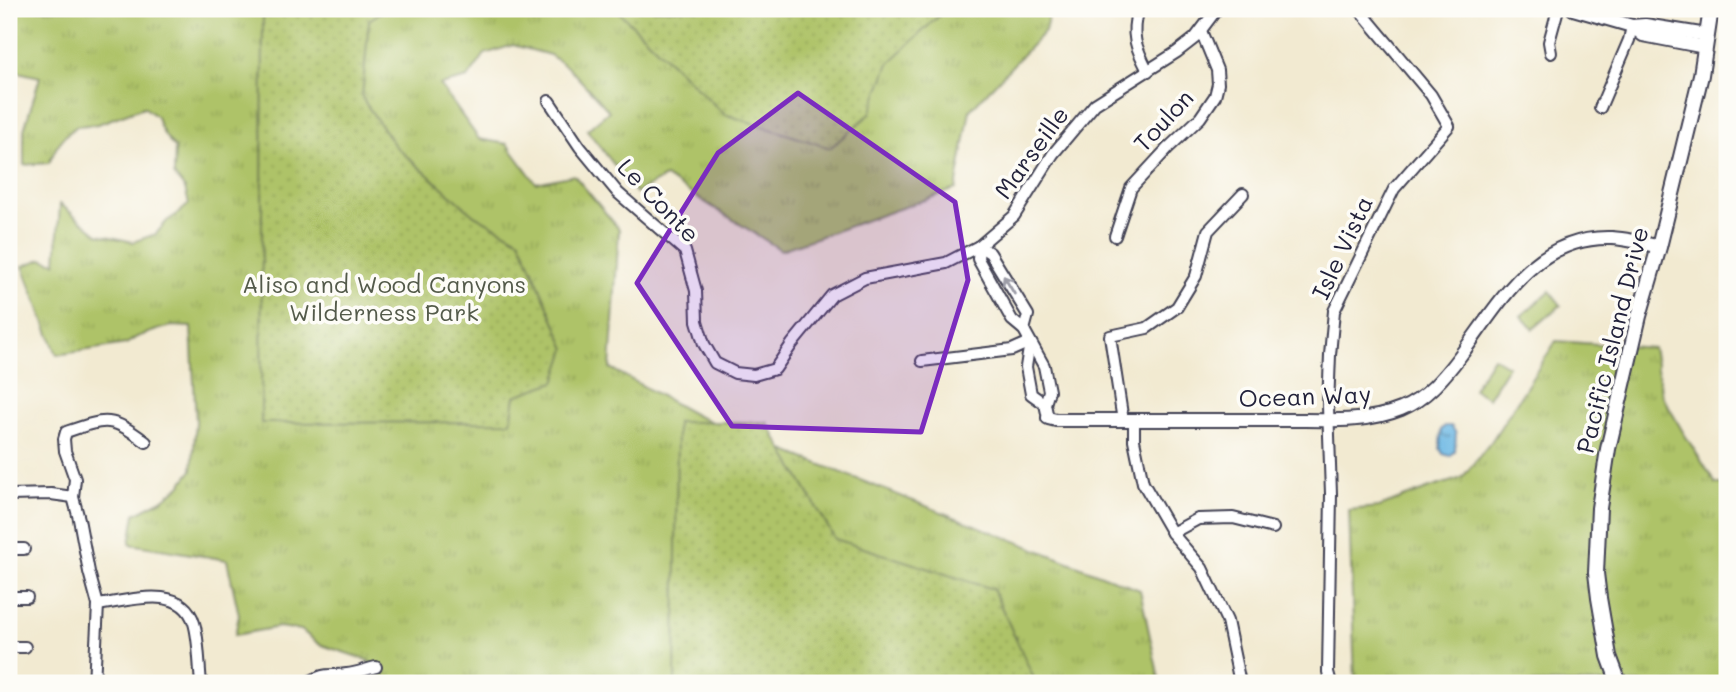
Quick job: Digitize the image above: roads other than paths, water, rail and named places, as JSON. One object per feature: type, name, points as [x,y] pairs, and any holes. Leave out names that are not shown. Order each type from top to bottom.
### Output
[{"type":"main road","name":"Pacific Island Drive","points":[[1619,683],[1609,656],[1598,598],[1598,508],[1608,449],[1639,316],[1659,247],[1701,75],[1710,9]]},
{"type":"street","points":[[1138,9],[1133,28],[1135,42],[1148,71]]},
{"type":"street","name":"Marseille","points":[[979,246],[1014,216],[1053,154],[1095,104],[1177,52],[1201,31],[1217,9]]},
{"type":"street","name":"Isle Vista","points":[[1331,683],[1328,672],[1331,494],[1329,355],[1334,311],[1394,189],[1449,126],[1432,95],[1359,9]]},
{"type":"street","points":[[1551,53],[1549,42],[1558,9]]},
{"type":"street","points":[[1573,9],[1632,26],[1643,35],[1706,41]]},
{"type":"street","points":[[1600,108],[1629,40],[1632,26]]},
{"type":"street","name":"Toulon","points":[[1115,236],[1131,188],[1200,118],[1215,96],[1219,84],[1217,70],[1201,31]]},
{"type":"street","name":"Le Conte","points":[[549,101],[580,147],[618,193],[685,251],[696,291],[697,321],[704,344],[715,363],[735,373],[754,376],[775,369],[832,295],[865,278],[946,262],[979,246]]},
{"type":"street","points":[[1241,683],[1227,621],[1202,568],[1172,533],[1143,484],[1110,336],[1146,328],[1177,307],[1196,276],[1208,231],[1243,194]]},
{"type":"street","name":"Ocean Way","points":[[1048,418],[1128,421],[1344,420],[1382,416],[1404,408],[1424,396],[1444,377],[1518,279],[1540,259],[1566,246],[1589,239],[1613,238],[1659,247]]},
{"type":"street","points":[[979,246],[978,259],[1012,320],[1024,330],[1044,366],[1049,391],[1045,404],[1048,418]]},
{"type":"street","points":[[922,361],[1012,350],[1030,342]]},
{"type":"street","points":[[1030,342],[1026,367],[1031,394],[1045,404]]},
{"type":"street","points":[[94,683],[98,606],[73,497],[75,479],[65,451],[64,439],[66,432],[91,423],[110,421],[146,442]]},
{"type":"street","points":[[9,495],[51,494],[73,497]]},
{"type":"street","points":[[1172,533],[1198,519],[1233,518],[1273,528]]},
{"type":"street","points":[[9,548],[24,549]]},
{"type":"street","points":[[9,597],[27,597]]},
{"type":"street","points":[[98,606],[156,597],[172,598],[187,608],[194,623],[201,683]]},
{"type":"street","points":[[9,647],[25,647]]},
{"type":"street","points":[[308,683],[326,674],[346,674],[376,667]]},
{"type":"water","points":[[1445,426],[1451,426],[1456,433],[1455,451],[1450,456],[1443,454],[1440,448],[1441,430]]},
{"type":"park label","name":"Aliso and Wood Canyons Wilderness Park","points":[[384,299]]}]
